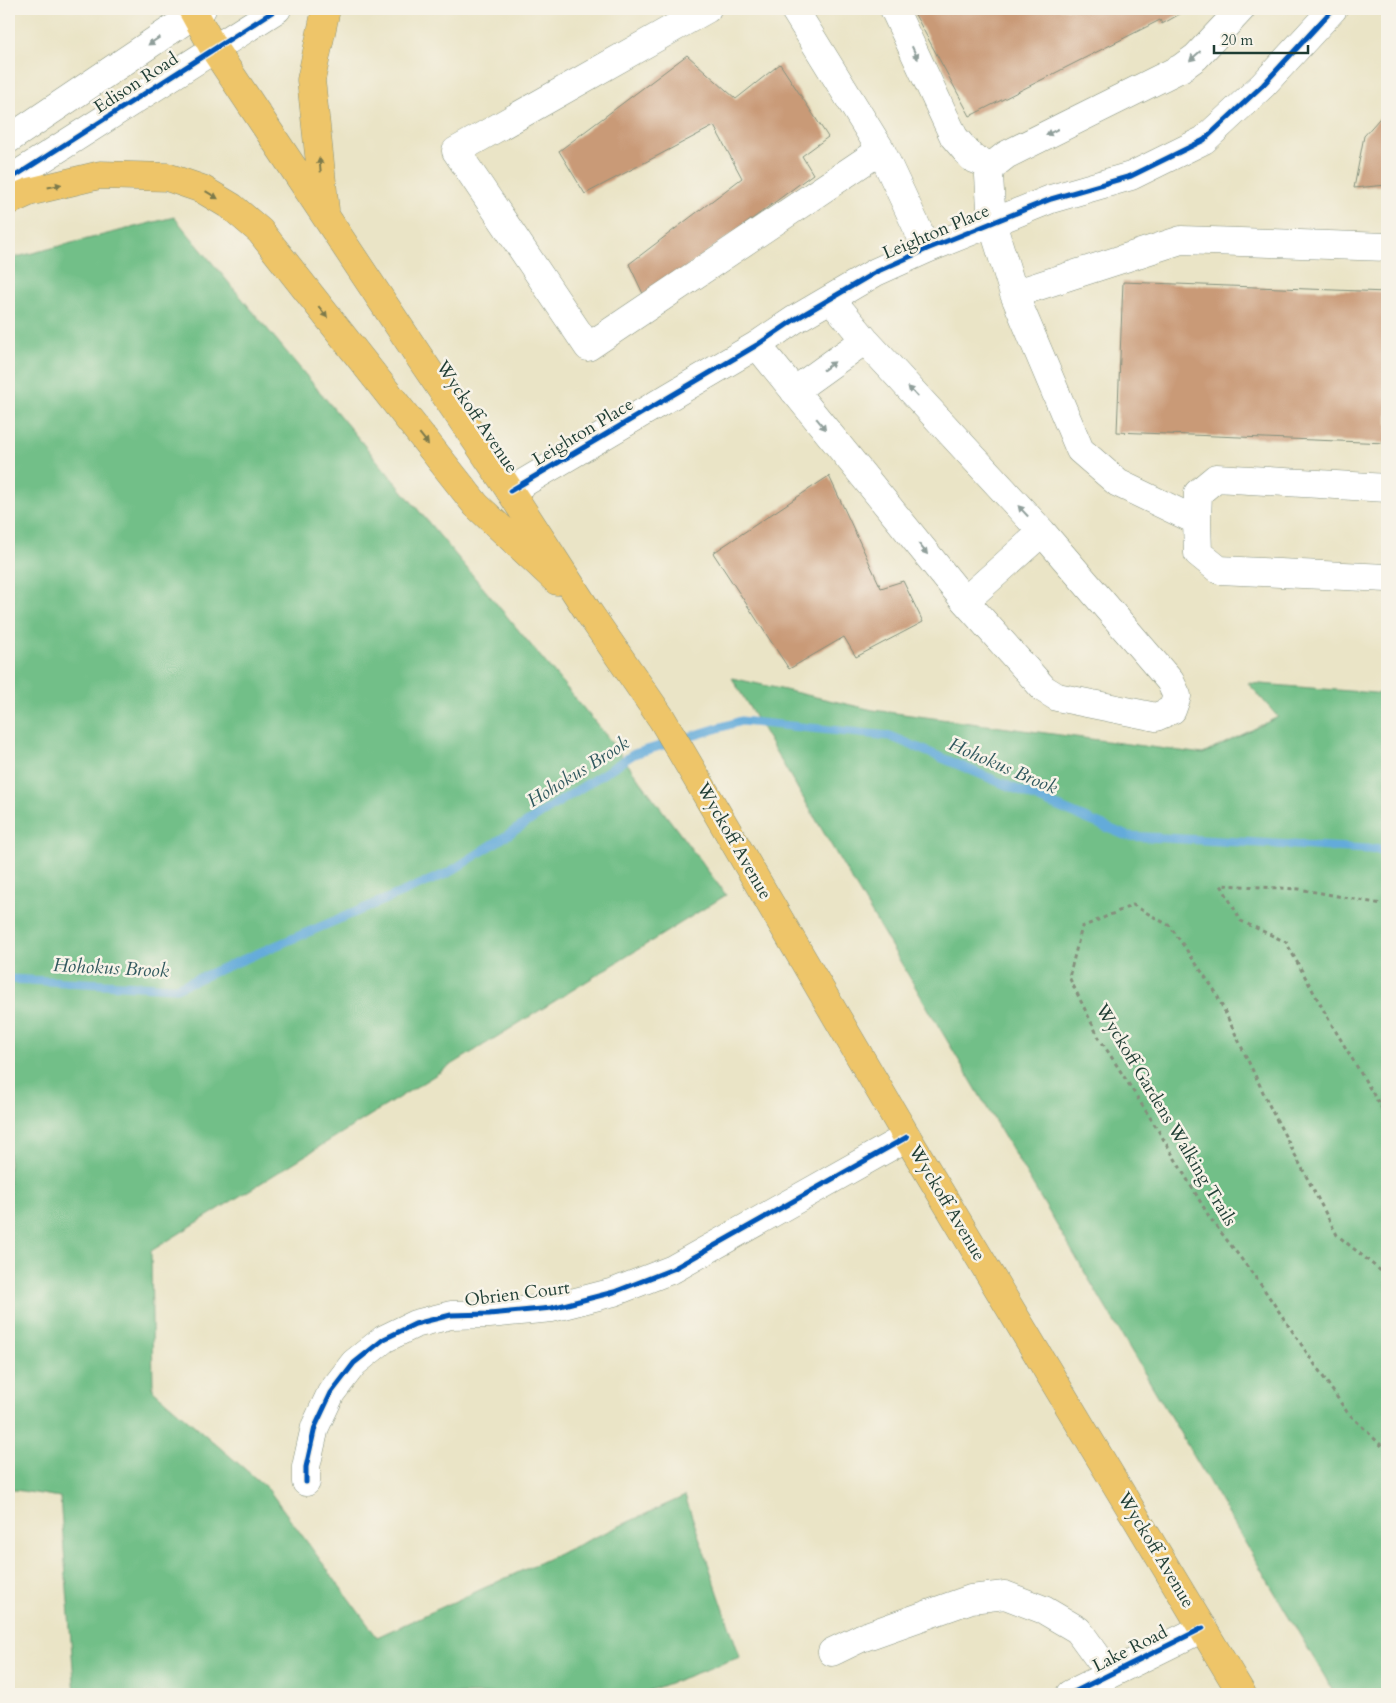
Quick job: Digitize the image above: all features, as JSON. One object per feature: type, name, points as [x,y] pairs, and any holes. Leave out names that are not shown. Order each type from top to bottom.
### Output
[{"type":"main road","points":[[325,214],[311,80],[326,9]]},
{"type":"main road","name":"Wyckoff Avenue","points":[[196,10],[214,49],[510,491],[587,610],[662,719],[907,1137],[1242,1694]]},
{"type":"main road","points":[[9,201],[29,192],[100,175],[167,177],[202,189],[232,207],[260,231],[476,506],[587,610]]},
{"type":"street","name":"Edison Road","points":[[9,180],[278,9]]},
{"type":"street","points":[[707,9],[456,151],[588,347],[881,150]]},
{"type":"street","points":[[794,9],[881,150],[927,249]]},
{"type":"street","points":[[894,9],[954,137],[972,158],[992,166]]},
{"type":"street","points":[[1197,521],[1118,483],[1080,450],[1014,294],[992,223],[989,176],[992,166],[1006,155],[1181,68],[1196,57],[1241,9]]},
{"type":"street","name":"Leighton Place","points":[[510,491],[757,345],[876,272],[927,249],[1051,199],[1131,176],[1204,140],[1262,85],[1333,9]]},
{"type":"street","name":"Edison Road","points":[[9,139],[196,10]]},
{"type":"street","points":[[1014,294],[1181,240],[1387,247]]},
{"type":"street","points":[[757,345],[965,601],[1044,688],[1057,697],[1156,717],[1172,710],[1177,696],[1170,681],[1042,532],[865,340],[831,298]]},
{"type":"street","points":[[794,391],[865,340]]},
{"type":"street","points":[[1387,488],[1216,478],[1198,493],[1197,521],[1198,554],[1219,570],[1387,578]]},
{"type":"street","points":[[965,601],[1042,532]]},
{"type":"street","name":"Obrien Court","points":[[306,1482],[306,1467],[315,1427],[331,1393],[354,1363],[384,1339],[415,1324],[451,1315],[489,1314],[552,1308],[614,1292],[673,1269],[907,1137]]},
{"type":"street","points":[[832,1652],[861,1638],[971,1599],[1004,1595],[1044,1610],[1078,1630],[1110,1674]]},
{"type":"street","name":"Lake Road","points":[[1070,1694],[1203,1628]]},
{"type":"path","points":[[1387,906],[1299,889],[1221,885],[1241,921],[1286,942],[1329,1020],[1387,1117]]},
{"type":"green space","points":[[174,217],[605,734],[726,895],[151,1251],[153,1390],[268,1489],[377,1637],[685,1496],[740,1657],[640,1694],[75,1694],[60,1497],[9,1489],[9,259]]},
{"type":"green space","points":[[732,678],[873,710],[1203,754],[1278,717],[1248,683],[1387,694],[1387,1694],[1335,1694]]},
{"type":"building","points":[[912,9],[1189,9],[1162,24],[1160,20],[970,116]]},
{"type":"building","points":[[687,55],[736,99],[780,64],[828,137],[802,156],[813,174],[645,298],[629,264],[742,178],[714,126],[585,194],[559,151]]},
{"type":"building","points":[[1387,110],[1387,185],[1354,188],[1364,136]]},
{"type":"building","points":[[1123,282],[1387,292],[1387,443],[1117,432]]},
{"type":"building","points":[[829,476],[881,588],[903,581],[923,622],[856,657],[844,637],[789,669],[713,553]]},
{"type":"waterway","name":"Hohokus Brook","points":[[9,979],[176,988],[448,873],[634,754],[741,721],[890,736],[1127,836],[1387,850]]},
{"type":"cycle path","points":[[9,180],[277,9]]},
{"type":"cycle path","points":[[510,491],[757,345],[794,320],[876,272],[927,249],[1051,199],[1131,176],[1204,140],[1263,85],[1333,9]]},
{"type":"cycle path","points":[[306,1482],[306,1467],[315,1427],[331,1393],[354,1363],[384,1339],[415,1324],[451,1315],[489,1314],[552,1308],[614,1292],[673,1269],[907,1137]]},
{"type":"cycle path","points":[[1070,1694],[1203,1628]]}]
